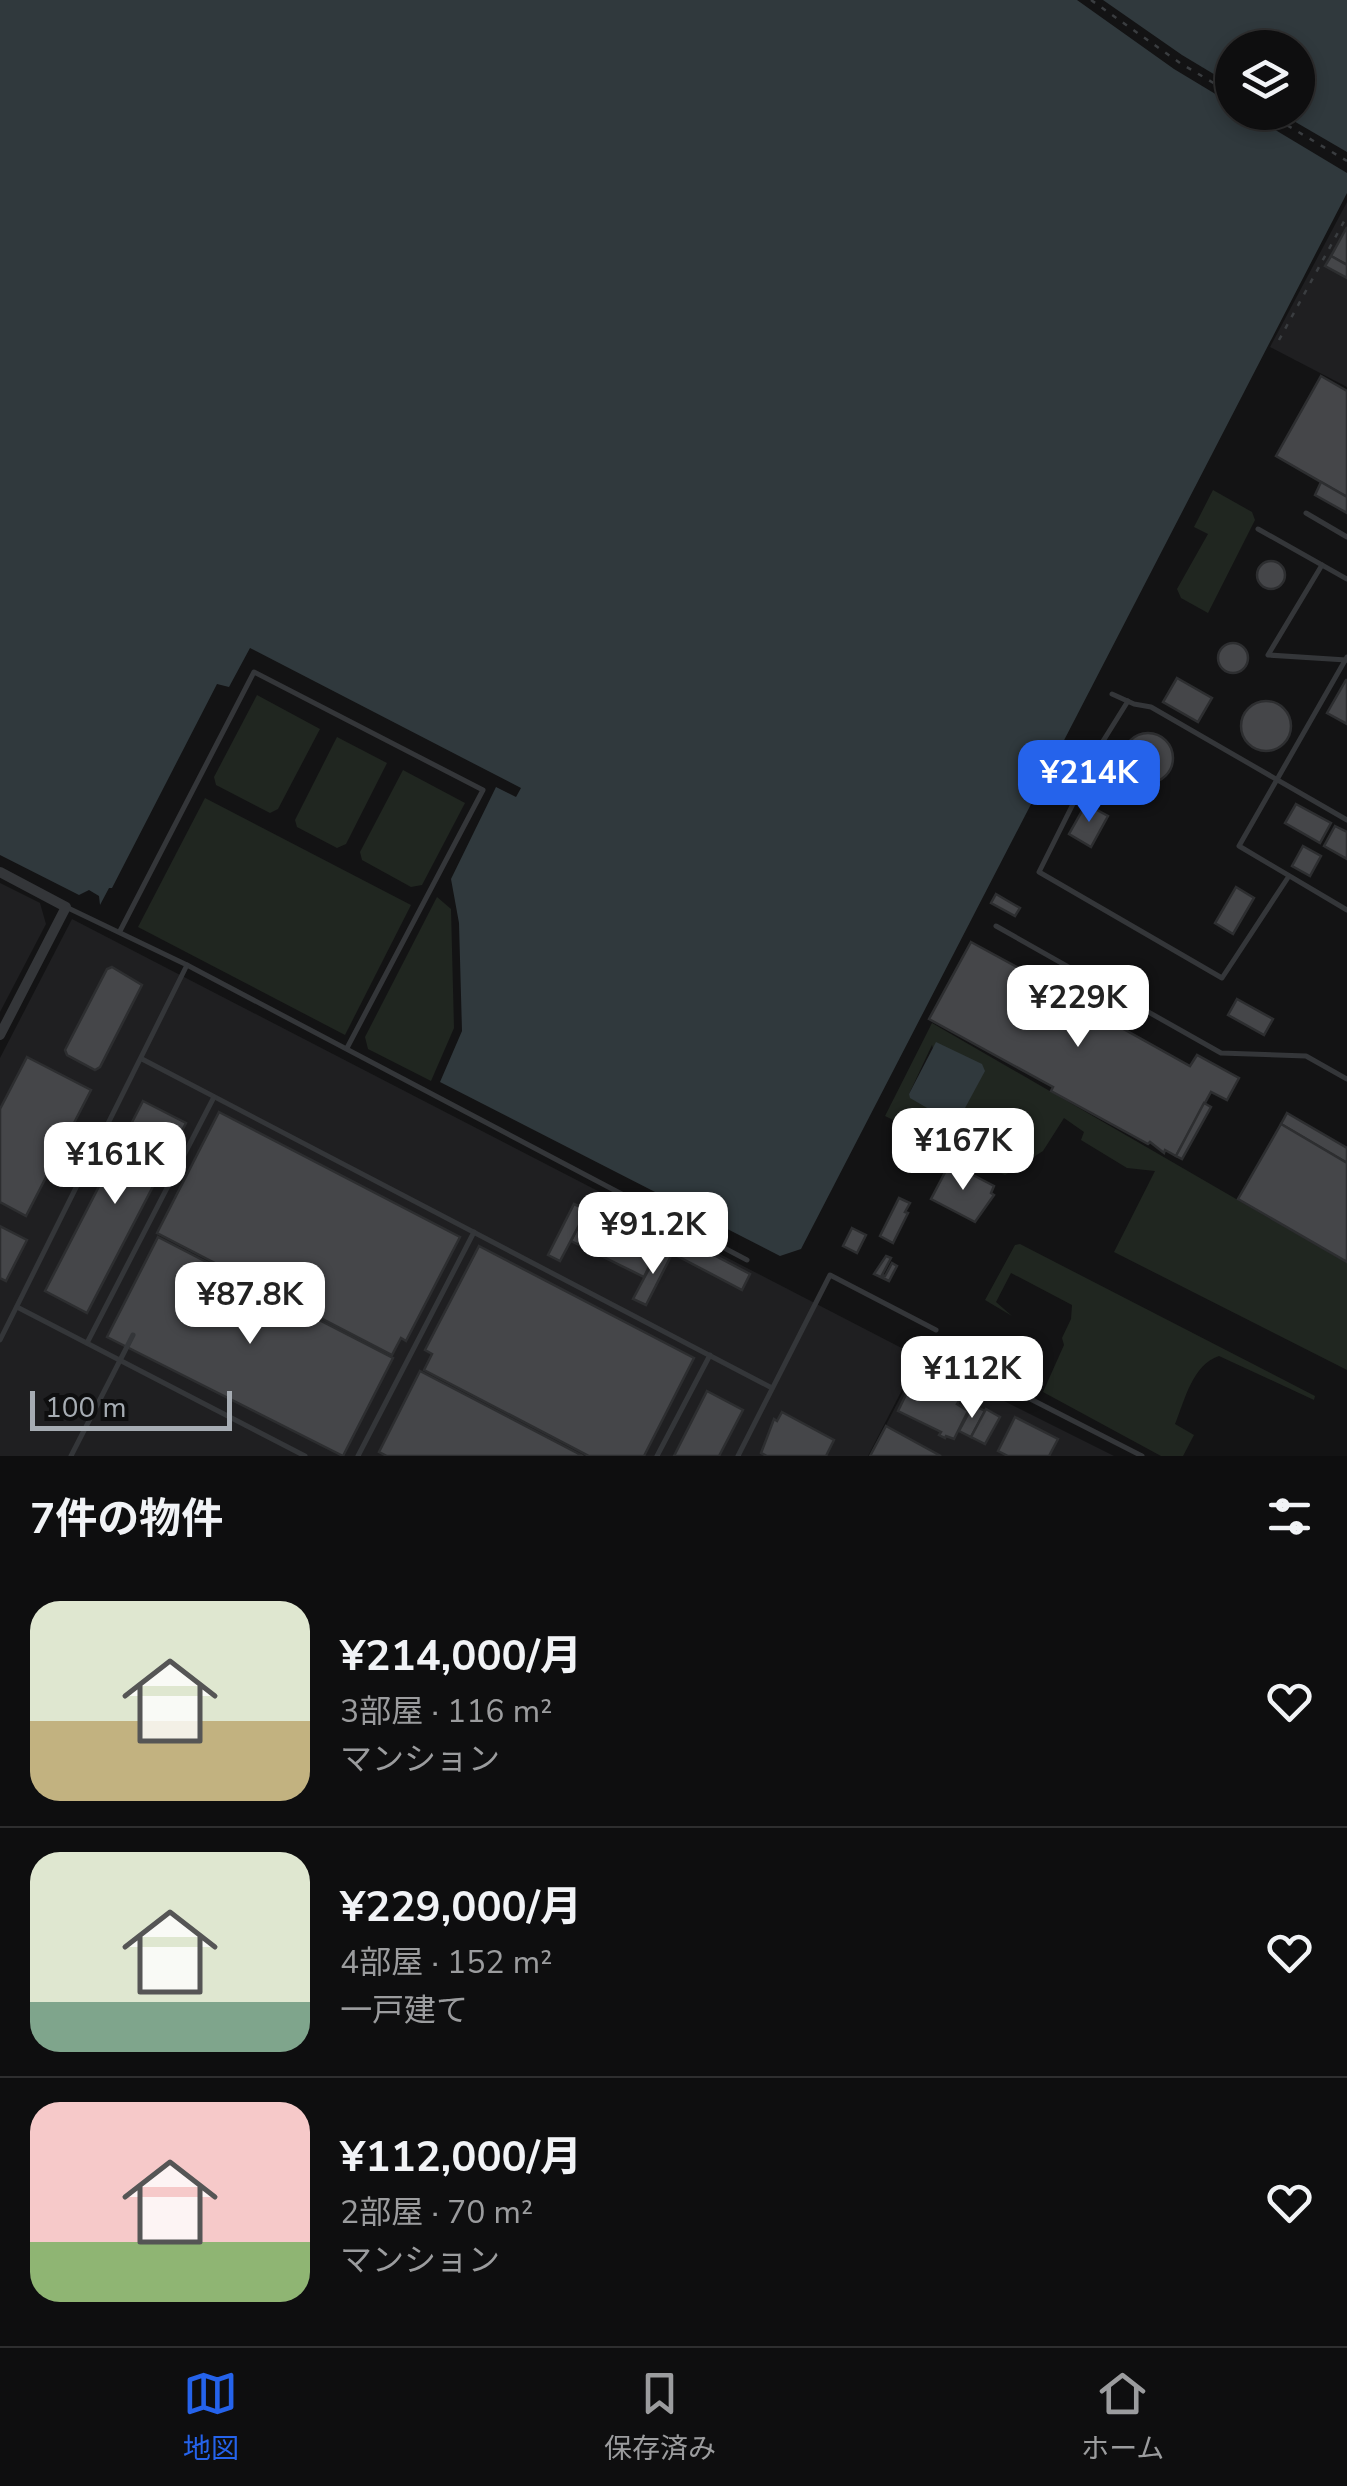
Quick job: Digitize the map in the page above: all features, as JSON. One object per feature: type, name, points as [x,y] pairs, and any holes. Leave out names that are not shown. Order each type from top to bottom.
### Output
[{"type":"street","points":[[0,872],[66,907],[0,1035]]},
{"type":"lane","points":[[1306,513],[1347,537]]},
{"type":"lane","points":[[1258,529],[1347,579]]},
{"type":"lane","points":[[1322,565],[1268,656],[1346,659],[1239,846],[1347,910]]},
{"type":"lane","points":[[120,931],[254,672],[483,790],[346,1048]]},
{"type":"lane","points":[[1112,694],[1151,708],[1347,820]]},
{"type":"lane","points":[[1128,701],[1090,762],[1090,770],[1039,872],[1222,978],[1289,876]]},
{"type":"lane","points":[[66,907],[188,966],[747,1260]]},
{"type":"lane","points":[[996,926],[1220,1053],[1306,1056],[1347,1079]]},
{"type":"lane","points":[[0,1340],[188,966]]},
{"type":"lane","points":[[142,1059],[772,1388]]},
{"type":"lane","points":[[86,1343],[214,1097]]},
{"type":"lane","points":[[358,1456],[474,1232]]},
{"type":"lane","points":[[738,1456],[830,1275],[936,1330]]},
{"type":"lane","points":[[17,1307],[306,1456]]},
{"type":"lane","points":[[71,1456],[133,1335]]},
{"type":"lane","points":[[657,1456],[710,1356]]},
{"type":"lane","points":[[962,1364],[1142,1456]]},
{"type":"path","points":[[1090,0],[1215,84]]},
{"type":"path","points":[[1294,130],[1347,161]]},
{"type":"path","points":[[1279,340],[1347,216]]},
{"type":"shaded area","points":[[0,0],[1077,0],[1215,94],[1215,130],[1275,130],[1347,173],[1347,193],[801,1249],[780,1256],[440,1082],[462,1031],[459,923],[451,879],[496,787],[516,797],[521,788],[250,648],[229,687],[217,684],[100,905],[99,896],[89,890],[79,895],[0,855]]},
{"type":"shaded area","points":[[1103,0],[1347,0],[1347,152],[1309,130],[1315,130],[1315,30],[1215,30],[1215,75]]},
{"type":"shaded area","points":[[1347,202],[1347,387],[1270,347]]},
{"type":"shaded area","points":[[1213,490],[1252,512],[1255,520],[1208,613],[1181,598],[1177,589],[1208,534],[1194,527]]},
{"type":"shaded area","points":[[257,695],[320,729],[278,809],[270,813],[216,785],[214,777]]},
{"type":"shaded area","points":[[337,737],[387,763],[346,844],[337,848],[297,827],[295,820]]},
{"type":"shaded area","points":[[403,770],[465,803],[422,885],[411,887],[362,860],[360,852]]},
{"type":"shaded area","points":[[205,798],[411,905],[345,1035],[138,927]]},
{"type":"shaded area","points":[[0,883],[40,903],[46,924],[0,1012]]},
{"type":"shaded area","points":[[437,897],[451,909],[454,1028],[431,1081],[368,1049],[365,1037]]},
{"type":"shaded area","points":[[72,919],[919,1357],[868,1456],[0,1456],[0,1058]]},
{"type":"shaded area","points":[[932,1023],[1347,1263],[1347,1370],[1114,1252],[1155,1171],[1127,1168],[1081,1140],[1084,1132],[1064,1118],[1043,1151],[1005,1175],[885,1116]],"holes":[[[932,1045],[953,1122],[909,1094]]]},
{"type":"shaded area","points":[[936,1042],[982,1064],[985,1071],[958,1121],[953,1123],[909,1094]]},
{"type":"shaded area","points":[[1020,1244],[1315,1396],[1314,1400],[1219,1356],[1196,1375],[1175,1424],[1194,1435],[1183,1456],[1161,1456],[1043,1392],[1064,1345],[1062,1338],[1071,1319],[1072,1305],[1011,1273],[996,1302],[1012,1316],[985,1300],[1015,1245]]},
{"type":"shaded area","points":[[920,1359],[1114,1456],[870,1456]]},
{"type":"building","points":[[1347,227],[1347,265],[1331,256]]},
{"type":"building","points":[[1331,256],[1347,265],[1347,278],[1325,266]]},
{"type":"building","points":[[1321,376],[1347,391],[1347,497],[1276,456]]},
{"type":"building","points":[[1321,482],[1347,497],[1347,513],[1315,495]]},
{"type":"building","points":[[1271,561],[1281,565],[1285,575],[1281,585],[1271,589],[1261,585],[1257,575],[1261,565]]},
{"type":"building","points":[[1233,643],[1244,647],[1248,658],[1244,669],[1233,673],[1222,669],[1218,658],[1222,647]]},
{"type":"building","points":[[1177,678],[1212,698],[1198,722],[1163,702]]},
{"type":"building","points":[[1347,680],[1347,724],[1327,713]]},
{"type":"building","points":[[1266,701],[1284,708],[1291,726],[1284,744],[1266,751],[1248,744],[1241,726],[1248,708]]},
{"type":"building","points":[[1148,733],[1166,740],[1173,758],[1166,776],[1148,783],[1130,776],[1123,758],[1130,740]]},
{"type":"building","points":[[1086,804],[1108,816],[1091,847],[1069,834]]},
{"type":"building","points":[[1296,804],[1331,823],[1320,843],[1285,823]]},
{"type":"building","points":[[1335,826],[1347,832],[1347,859],[1324,846]]},
{"type":"building","points":[[1303,846],[1321,856],[1310,876],[1292,866]]},
{"type":"building","points":[[1236,887],[1254,898],[1233,934],[1215,923]]},
{"type":"building","points":[[996,894],[1020,908],[1015,916],[991,903]]},
{"type":"building","points":[[971,942],[1048,984],[1055,972],[1076,983],[1068,998],[1190,1066],[1197,1055],[1239,1078],[1227,1100],[1211,1092],[1176,1156],[1165,1150],[1164,1153],[929,1019]]},
{"type":"building","points":[[112,967],[142,985],[95,1070],[67,1055],[65,1050],[107,969]]},
{"type":"building","points":[[1237,999],[1273,1019],[1264,1035],[1228,1015]]},
{"type":"building","points":[[27,1057],[91,1090],[26,1216],[0,1202],[0,1109]]},
{"type":"building","points":[[143,1101],[186,1123],[87,1313],[45,1291]]},
{"type":"building","points":[[1204,1103],[1211,1107],[1182,1159],[1176,1156]]},
{"type":"building","points":[[219,1112],[460,1237],[406,1341],[401,1338],[392,1355],[157,1233]]},
{"type":"building","points":[[1287,1113],[1347,1148],[1347,1163],[1281,1124]]},
{"type":"building","points":[[1281,1124],[1347,1163],[1347,1262],[1238,1199]]},
{"type":"building","points":[[921,1136],[936,1144],[926,1162],[911,1154]]},
{"type":"building","points":[[950,1163],[994,1186],[994,1195],[975,1222],[931,1199]]},
{"type":"building","points":[[594,1196],[666,1231],[644,1277],[571,1241]]},
{"type":"building","points":[[899,1198],[910,1203],[893,1243],[880,1236]]},
{"type":"building","points":[[574,1204],[587,1210],[560,1261],[548,1255]]},
{"type":"building","points":[[0,1226],[27,1240],[6,1281],[0,1278]]},
{"type":"building","points":[[852,1228],[866,1235],[857,1253],[843,1246]]},
{"type":"building","points":[[670,1232],[750,1274],[742,1290],[662,1248]]},
{"type":"building","points":[[158,1237],[393,1358],[343,1456],[107,1337]]},
{"type":"building","points":[[479,1246],[694,1358],[644,1456],[589,1456],[424,1370],[432,1354],[425,1350]]},
{"type":"building","points":[[660,1248],[672,1254],[646,1305],[633,1299]]},
{"type":"building","points":[[886,1256],[891,1258],[882,1275],[892,1263],[897,1266],[889,1281],[874,1274]]},
{"type":"building","points":[[420,1371],[583,1456],[387,1456],[379,1452]]},
{"type":"building","points":[[917,1372],[940,1383],[944,1377],[966,1390],[957,1404],[968,1411],[954,1439],[939,1435],[941,1432],[898,1411]]},
{"type":"building","points":[[707,1391],[743,1410],[719,1456],[674,1456]]},
{"type":"building","points":[[973,1405],[985,1411],[971,1437],[959,1431]]},
{"type":"building","points":[[986,1409],[1000,1417],[985,1444],[971,1437]]},
{"type":"building","points":[[782,1412],[834,1440],[826,1456],[761,1453],[774,1419],[777,1421]]},
{"type":"building","points":[[1015,1417],[1058,1439],[1049,1456],[1008,1456],[998,1451]]},
{"type":"building","points":[[886,1426],[941,1456],[870,1456]]}]
